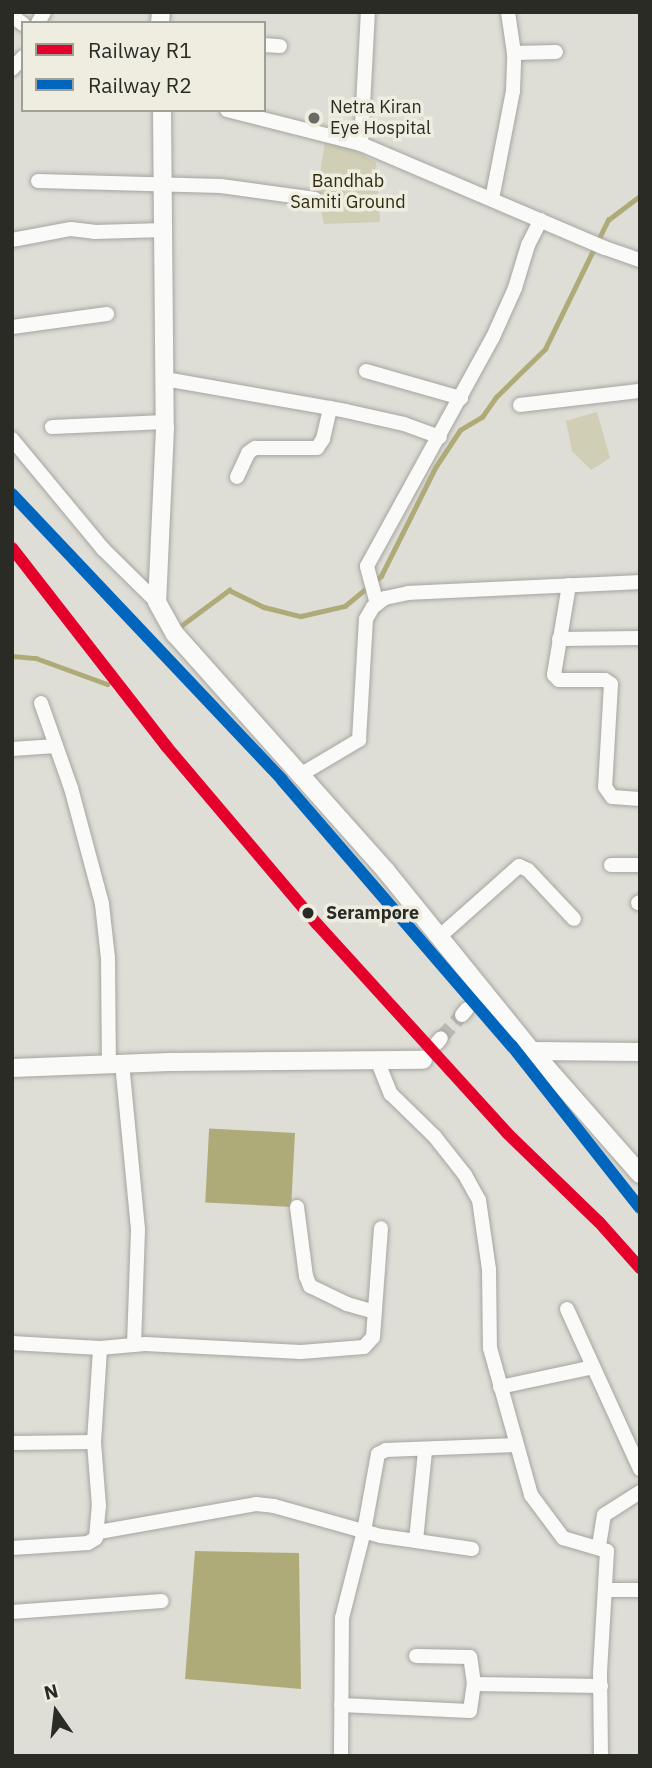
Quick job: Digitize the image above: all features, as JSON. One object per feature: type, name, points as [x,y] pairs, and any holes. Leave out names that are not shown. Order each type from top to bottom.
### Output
[{"type":"street","points":[[361,144],[368,12]]},
{"type":"street","points":[[492,200],[513,91],[514,53],[508,12]]},
{"type":"street","points":[[266,45],[279,46]]},
{"type":"street","points":[[514,53],[556,52]]},
{"type":"street","points":[[157,602],[165,422],[162,112]]},
{"type":"street","points":[[235,112],[361,144],[590,242],[640,260]]},
{"type":"street","points":[[38,181],[221,186],[315,199]]},
{"type":"street","points":[[377,604],[367,566],[440,437],[504,313],[523,267],[528,245],[541,220]]},
{"type":"street","points":[[12,240],[71,229],[94,232],[165,230]]},
{"type":"street","points":[[12,327],[107,314]]},
{"type":"street","points":[[366,371],[461,398]]},
{"type":"street","points":[[165,379],[330,408],[404,424],[440,437]]},
{"type":"street","points":[[520,405],[640,391]]},
{"type":"street","points":[[237,477],[248,453],[255,448],[317,448],[323,439],[330,408]]},
{"type":"street","points":[[52,427],[165,422]]},
{"type":"street","points":[[12,439],[103,549],[157,602],[175,634],[300,775],[439,937],[532,1051],[640,1174]]},
{"type":"street","points":[[300,775],[359,740],[366,619],[385,598],[408,593],[640,582]]},
{"type":"street","points":[[569,585],[555,678],[605,680],[611,684],[607,793],[612,797],[640,799]]},
{"type":"street","points":[[559,639],[640,638]]},
{"type":"street","points":[[41,703],[89,849],[105,924],[116,1064],[138,1230],[134,1345]]},
{"type":"street","points":[[12,749],[56,747]]},
{"type":"street","points":[[611,865],[640,865]]},
{"type":"street","points":[[439,937],[519,866],[528,870],[574,919]]},
{"type":"street","points":[[532,1051],[640,1052]]},
{"type":"street","points":[[12,1068],[423,1059]]},
{"type":"street","points":[[377,1060],[391,1094],[435,1137],[465,1175],[479,1200],[489,1269],[490,1341],[500,1387],[531,1495],[557,1532],[573,1542],[605,1548],[608,1554],[601,1686],[601,1756]]},
{"type":"street","points":[[297,1208],[306,1276],[310,1286],[347,1304],[375,1312]]},
{"type":"street","points":[[12,1343],[100,1348],[134,1345],[301,1352],[357,1350],[370,1344],[381,1228]]},
{"type":"street","points":[[567,1309],[640,1469]]},
{"type":"street","points":[[12,1548],[88,1543],[96,1538],[99,1532],[93,1442],[100,1348]]},
{"type":"street","points":[[500,1387],[593,1367]]},
{"type":"street","points":[[12,1443],[93,1442]]},
{"type":"street","points":[[341,1756],[342,1618],[364,1531],[378,1454],[387,1450],[425,1451],[516,1445]]},
{"type":"street","points":[[416,1540],[425,1451]]},
{"type":"street","points":[[599,1546],[604,1515],[640,1492]]},
{"type":"street","points":[[99,1532],[257,1504],[274,1506],[364,1531],[472,1549]]},
{"type":"street","points":[[606,1590],[640,1590]]},
{"type":"street","points":[[12,1612],[162,1601]]},
{"type":"street","points":[[341,1705],[467,1712],[472,1708],[474,1684],[470,1657],[416,1656]]},
{"type":"street","points":[[474,1684],[601,1686]]},
{"type":"green space","name":"Bandhab Samiti Ground","points":[[326,135],[376,162],[380,222],[324,224],[317,193]]},
{"type":"green space","points":[[597,412],[610,458],[591,470],[572,451],[566,421]]},
{"type":"shaded area","points":[[209,1128],[295,1133],[291,1207],[205,1202]]},
{"type":"shaded area","points":[[195,1551],[299,1553],[301,1689],[185,1679]]},
{"type":"waterway","points":[[182,625],[229,590],[264,607],[301,616],[345,606],[381,576],[435,468],[460,430],[482,417],[496,397],[545,349],[608,220],[640,196]]},
{"type":"waterway","points":[[12,656],[36,658],[107,684]]},
{"type":"tunnel","points":[[467,1009],[481,993]]},
{"type":"tunnel","points":[[441,1038],[462,1015]]},
{"type":"rail line","name":"R2","points":[[12,494],[282,780],[512,1046],[640,1208]]},
{"type":"rail line","name":"R1","points":[[12,548],[166,746],[317,924],[507,1133],[599,1222],[640,1268]]},
{"type":"place","name":"Netra Kiran Eye Hospital","points":[[314,118]]},
{"type":"place","name":"Serampore","points":[[308,913]]}]
